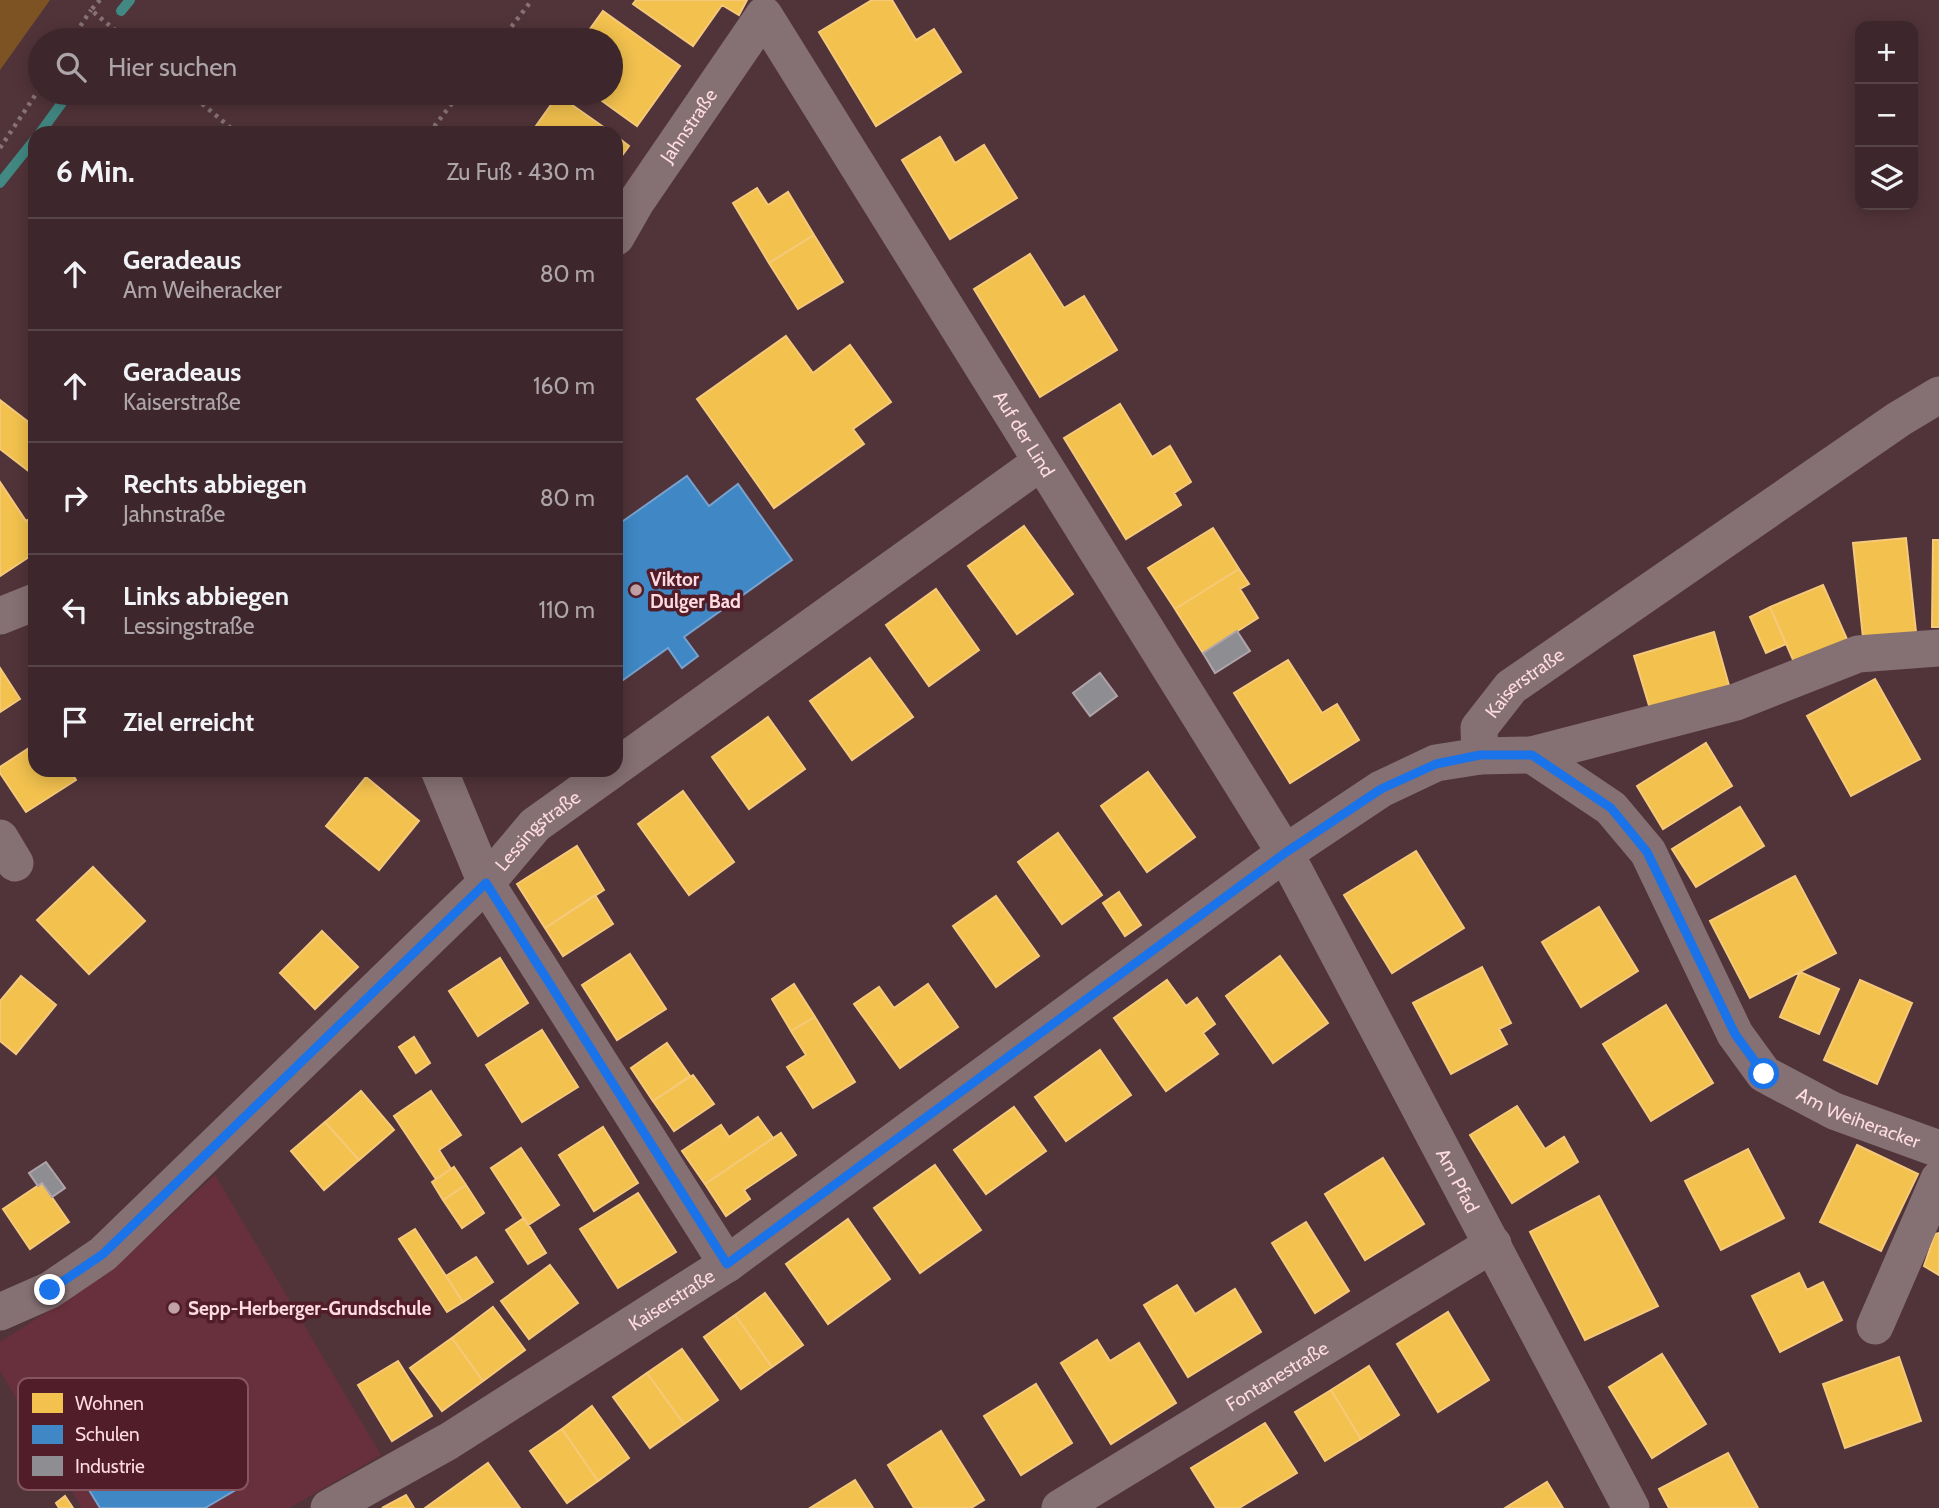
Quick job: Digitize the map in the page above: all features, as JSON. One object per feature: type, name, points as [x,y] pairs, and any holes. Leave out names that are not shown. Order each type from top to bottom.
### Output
[{"type":"street","name":"Jahnstraße","points":[[623,225],[764,15]]},
{"type":"street","name":"Auf der Lind","points":[[764,15],[1285,853]]},
{"type":"street","name":"Kaiserstraße","points":[[329,1508],[449,1441],[727,1264],[1285,853],[1381,789],[1436,764],[1480,755],[1479,728],[1511,687],[1939,395]]},
{"type":"street","points":[[623,762],[1041,462]]},
{"type":"street","points":[[0,616],[28,605]]},
{"type":"street","points":[[1480,755],[1532,755],[1736,702],[1858,654],[1939,648]]},
{"type":"street","name":"Am Weiheracker","points":[[1532,755],[1611,808],[1647,852],[1735,1034],[1764,1074],[1834,1111],[1939,1149]]},
{"type":"street","points":[[442,777],[486,883],[727,1264]]},
{"type":"street","name":"Lessingstraße","points":[[0,1312],[50,1290],[103,1254],[486,883],[535,825],[602,777]]},
{"type":"street","name":"Am Pfad","points":[[1285,853],[1631,1508]]},
{"type":"street","points":[[1875,1326],[1939,1179]]},
{"type":"street","name":"Fontanestraße","points":[[1060,1508],[1493,1244]]},
{"type":"path","points":[[79,28],[100,0]]},
{"type":"path","points":[[510,28],[532,0]]},
{"type":"path","points":[[91,10],[113,28]]},
{"type":"path","points":[[0,148],[29,105]]},
{"type":"path","points":[[203,105],[229,126]]},
{"type":"path","points":[[434,126],[451,105]]},
{"type":"shaded area","points":[[0,0],[50,0],[28,28],[0,70]]},
{"type":"shaded area","name":"Sepp-Herberger-Grundschule","points":[[215,1175],[381,1455],[289,1508],[82,1508],[71,1490],[248,1490],[248,1378],[18,1378],[18,1401],[0,1371],[0,1342],[107,1274]]},
{"type":"building: Wohnen","points":[[636,0],[747,0],[739,15],[722,5],[693,46],[633,4]]},
{"type":"building: Wohnen","points":[[872,0],[892,0],[916,40],[934,29],[961,72],[876,126],[819,32]]},
{"type":"building: Wohnen","points":[[603,11],[680,66],[637,126],[608,105],[623,105],[623,28],[591,28]]},
{"type":"building: Wohnen","points":[[551,105],[572,105],[602,126],[536,126]]},
{"type":"building: Wohnen","points":[[940,137],[955,163],[984,145],[1017,198],[950,239],[902,160]]},
{"type":"building: Wohnen","points":[[623,141],[629,146],[623,154]]},
{"type":"building: Wohnen","points":[[757,188],[768,205],[788,192],[814,235],[769,263],[733,203]]},
{"type":"building: Wohnen","points":[[814,235],[843,282],[798,309],[769,263]]},
{"type":"building: Wohnen","points":[[1030,254],[1064,308],[1084,296],[1117,350],[1040,397],[974,289]]},
{"type":"building: Wohnen","points":[[786,336],[813,373],[850,345],[891,402],[853,429],[864,444],[774,508],[697,399]]},
{"type":"building: Wohnen","points":[[0,400],[28,422],[28,471],[0,449]]},
{"type":"building: Wohnen","points":[[1120,404],[1152,457],[1170,446],[1191,482],[1174,493],[1181,505],[1126,539],[1064,438]]},
{"type":"building: Wohnen","points":[[0,482],[26,521],[28,520],[28,558],[0,576]]},
{"type":"building: Wohnen","points":[[1024,526],[1073,594],[1017,634],[968,566]]},
{"type":"building: Wohnen","points":[[1213,528],[1239,569],[1175,609],[1148,568]]},
{"type":"building: Wohnen","points":[[1906,538],[1916,632],[1863,638],[1853,543]]},
{"type":"building: Wohnen","points":[[1933,540],[1939,540],[1939,627],[1932,627]]},
{"type":"building: Wohnen","points":[[1239,569],[1249,584],[1240,589],[1258,618],[1203,653],[1175,609]]},
{"type":"building: Wohnen","points":[[1823,585],[1850,646],[1797,669],[1770,607]]},
{"type":"building: Wohnen","points":[[936,589],[979,650],[929,686],[886,625]]},
{"type":"building: Wohnen","points":[[1770,607],[1786,644],[1766,653],[1750,617]]},
{"type":"building: Wohnen","points":[[1714,632],[1730,689],[1651,712],[1634,656]]},
{"type":"building: Wohnen","points":[[870,658],[913,717],[852,760],[810,701]]},
{"type":"building: Wohnen","points":[[1288,660],[1322,713],[1337,704],[1359,740],[1290,783],[1234,693]]},
{"type":"building: Wohnen","points":[[0,668],[20,699],[0,712]]},
{"type":"building: Wohnen","points":[[1875,679],[1920,759],[1851,796],[1807,716]]},
{"type":"building: Wohnen","points":[[768,717],[805,769],[749,809],[712,757]]},
{"type":"building: Wohnen","points":[[1706,743],[1732,786],[1663,829],[1637,786]]},
{"type":"building: Wohnen","points":[[28,749],[28,777],[74,777],[76,780],[26,812],[0,773],[0,767]]},
{"type":"building: Wohnen","points":[[1148,772],[1195,837],[1147,872],[1101,806]]},
{"type":"building: Wohnen","points":[[366,777],[419,821],[379,870],[326,826]]},
{"type":"building: Wohnen","points":[[683,791],[734,862],[689,895],[638,824]]},
{"type":"building: Wohnen","points":[[1740,807],[1764,846],[1696,887],[1672,849]]},
{"type":"building: Wohnen","points":[[1058,833],[1102,895],[1062,924],[1018,862]]},
{"type":"building: Wohnen","points":[[577,846],[604,890],[545,928],[517,884]]},
{"type":"building: Wohnen","points":[[1416,851],[1464,928],[1392,973],[1344,895]]},
{"type":"building: Wohnen","points":[[93,867],[145,921],[89,974],[37,920]]},
{"type":"building: Wohnen","points":[[1795,876],[1836,953],[1750,998],[1710,921]]},
{"type":"building: Wohnen","points":[[1119,892],[1141,925],[1125,936],[1103,903]]},
{"type":"building: Wohnen","points":[[595,895],[613,924],[563,956],[545,928]]},
{"type":"building: Wohnen","points":[[996,896],[1039,956],[996,987],[953,926]]},
{"type":"building: Wohnen","points":[[1599,907],[1638,971],[1581,1007],[1542,942]]},
{"type":"building: Wohnen","points":[[322,931],[358,967],[315,1009],[280,973]]},
{"type":"building: Wohnen","points":[[630,954],[666,1009],[617,1040],[582,985]]},
{"type":"building: Wohnen","points":[[1280,956],[1328,1023],[1273,1063],[1226,996]]},
{"type":"building: Wohnen","points":[[500,958],[528,1003],[478,1036],[449,991]]},
{"type":"building: Wohnen","points":[[1482,967],[1511,1023],[1499,1029],[1507,1044],[1451,1074],[1413,1003]]},
{"type":"building: Wohnen","points":[[1800,972],[1839,989],[1819,1034],[1780,1017]]},
{"type":"building: Wohnen","points":[[21,976],[56,1005],[16,1054],[0,1041],[0,1001]]},
{"type":"building: Wohnen","points":[[1167,980],[1186,1006],[1197,998],[1215,1024],[1203,1033],[1218,1054],[1166,1091],[1114,1018]]},
{"type":"building: Wohnen","points":[[1860,980],[1912,1003],[1877,1084],[1824,1060]]},
{"type":"building: Wohnen","points":[[794,984],[815,1017],[791,1031],[772,999]]},
{"type":"building: Wohnen","points":[[928,984],[958,1027],[900,1068],[854,1004],[879,987],[894,1008]]},
{"type":"building: Wohnen","points":[[1666,1005],[1713,1083],[1651,1121],[1603,1044]]},
{"type":"building: Wohnen","points":[[815,1017],[855,1082],[813,1108],[787,1067],[806,1055],[791,1031]]},
{"type":"building: Wohnen","points":[[542,1030],[578,1087],[522,1122],[486,1065]]},
{"type":"building: Wohnen","points":[[414,1037],[430,1063],[416,1073],[399,1047]]},
{"type":"building: Wohnen","points":[[667,1043],[690,1076],[653,1101],[631,1068]]},
{"type":"building: Wohnen","points":[[1100,1050],[1131,1095],[1066,1141],[1035,1097]]},
{"type":"building: Wohnen","points":[[693,1075],[714,1104],[674,1131],[653,1101]]},
{"type":"building: Wohnen","points":[[361,1091],[394,1130],[359,1160],[325,1122]]},
{"type":"building: Wohnen","points":[[431,1091],[461,1135],[439,1150],[451,1169],[436,1179],[394,1116]]},
{"type":"building: Wohnen","points":[[1517,1106],[1545,1149],[1564,1137],[1578,1162],[1512,1203],[1470,1135]]},
{"type":"building: Wohnen","points":[[1014,1107],[1046,1151],[986,1194],[954,1150]]},
{"type":"building: Wohnen","points":[[758,1117],[773,1138],[705,1184],[682,1151],[721,1125],[729,1137]]},
{"type":"building: Wohnen","points":[[325,1122],[359,1160],[324,1190],[291,1151]]},
{"type":"building: Wohnen","points":[[603,1127],[638,1183],[594,1211],[559,1155]]},
{"type":"building: Wohnen","points":[[781,1133],[796,1155],[744,1190],[750,1199],[726,1216],[705,1184]]},
{"type":"building: Wohnen","points":[[1857,1145],[1918,1174],[1881,1251],[1820,1222]]},
{"type":"building: Wohnen","points":[[521,1148],[559,1205],[528,1225],[491,1168]]},
{"type":"building: Wohnen","points":[[1748,1149],[1784,1218],[1721,1250],[1685,1181]]},
{"type":"building: Wohnen","points":[[1383,1158],[1424,1224],[1365,1260],[1325,1194]]},
{"type":"building: Wohnen","points":[[935,1165],[981,1230],[920,1273],[874,1208]]},
{"type":"building: Wohnen","points":[[454,1167],[466,1185],[443,1200],[432,1182]]},
{"type":"building: Wohnen","points":[[42,1183],[69,1222],[30,1249],[3,1209]]},
{"type":"building: Wohnen","points":[[466,1185],[484,1213],[462,1228],[443,1200]]},
{"type":"building: Wohnen","points":[[638,1193],[676,1252],[618,1288],[580,1229]]},
{"type":"building: Wohnen","points":[[1599,1196],[1658,1306],[1585,1340],[1530,1232]]},
{"type":"building: Wohnen","points":[[524,1218],[546,1253],[528,1264],[506,1230]]},
{"type":"building: Wohnen","points":[[848,1219],[890,1279],[828,1324],[786,1264]]},
{"type":"building: Wohnen","points":[[1306,1222],[1349,1291],[1315,1313],[1272,1243]]},
{"type":"building: Wohnen","points":[[415,1229],[463,1302],[447,1312],[399,1239]]},
{"type":"building: Wohnen","points":[[1939,1233],[1939,1275],[1924,1266],[1935,1234]]},
{"type":"building: Wohnen","points":[[476,1257],[493,1282],[463,1302],[446,1276]]},
{"type":"building: Wohnen","points":[[550,1265],[578,1303],[529,1339],[501,1301]]},
{"type":"building: Wohnen","points":[[1799,1273],[1807,1290],[1823,1282],[1842,1320],[1780,1352],[1752,1296]]},
{"type":"building: Wohnen","points":[[1177,1285],[1195,1314],[1235,1289],[1261,1332],[1188,1377],[1144,1305]]},
{"type":"building: Wohnen","points":[[765,1293],[803,1345],[772,1367],[735,1315]]},
{"type":"building: Wohnen","points":[[493,1307],[525,1350],[483,1381],[452,1338]]},
{"type":"building: Wohnen","points":[[1448,1312],[1489,1380],[1438,1412],[1397,1344]]},
{"type":"building: Wohnen","points":[[735,1315],[772,1367],[741,1389],[704,1337]]},
{"type":"building: Wohnen","points":[[452,1338],[483,1381],[442,1411],[410,1368]]},
{"type":"building: Wohnen","points":[[1097,1340],[1110,1361],[1139,1343],[1176,1403],[1111,1444],[1061,1363]]},
{"type":"building: Wohnen","points":[[682,1349],[718,1400],[684,1424],[647,1373]]},
{"type":"building: Wohnen","points":[[1662,1354],[1706,1424],[1652,1458],[1609,1387]]},
{"type":"building: Wohnen","points":[[1899,1357],[1921,1421],[1845,1448],[1823,1384]]},
{"type":"building: Wohnen","points":[[398,1361],[432,1416],[392,1441],[358,1385]]},
{"type":"building: Wohnen","points":[[1369,1366],[1399,1415],[1361,1439],[1331,1390]]},
{"type":"building: Wohnen","points":[[647,1373],[684,1424],[650,1448],[613,1397]]},
{"type":"building: Wohnen","points":[[1036,1384],[1072,1443],[1021,1475],[984,1416]]},
{"type":"building: Wohnen","points":[[1331,1390],[1361,1439],[1325,1461],[1295,1412]]},
{"type":"building: Wohnen","points":[[592,1406],[629,1458],[598,1481],[562,1429]]},
{"type":"building: Wohnen","points":[[1265,1423],[1297,1473],[1239,1508],[1216,1508],[1191,1468]]},
{"type":"building: Wohnen","points":[[562,1429],[598,1481],[567,1503],[530,1451]]},
{"type":"building: Wohnen","points":[[941,1431],[984,1500],[971,1508],[914,1508],[888,1465]]},
{"type":"building: Wohnen","points":[[1728,1453],[1758,1508],[1669,1508],[1659,1489]]},
{"type":"building: Wohnen","points":[[488,1463],[520,1508],[425,1508]]},
{"type":"building: Wohnen","points":[[855,1480],[873,1508],[810,1508]]},
{"type":"building: Wohnen","points":[[1547,1482],[1563,1508],[1505,1508]]},
{"type":"building: Wohnen","points":[[406,1495],[414,1508],[382,1508]]},
{"type":"building: Wohnen","points":[[65,1496],[73,1508],[59,1508],[56,1503]]},
{"type":"building: Schulen","points":[[687,476],[709,506],[738,484],[792,560],[684,637],[698,656],[682,668],[668,648],[623,680],[623,521]]},
{"type":"building: Schulen","points":[[89,1490],[236,1490],[205,1508],[100,1508]]},
{"type":"building: Industrie","points":[[1237,631],[1250,651],[1215,673],[1203,653]]},
{"type":"building: Industrie","points":[[1100,673],[1117,696],[1090,716],[1073,693]]},
{"type":"building: Industrie","points":[[46,1162],[65,1188],[52,1197],[42,1183],[38,1186],[29,1173]]},
{"type":"waterway","points":[[121,11],[130,0]]},
{"type":"waterway","points":[[45,126],[60,105]]},
{"type":"waterway","points":[[0,183],[28,148]]},
{"type":"place","name":"Viktor Dulger Bad","points":[[636,590]]},
{"type":"place","name":"Sepp-Herberger-Grundschule","points":[[174,1308]]},
{"type":"route","points":[[50,1290],[103,1254],[486,883],[727,1264],[1285,853],[1381,789],[1436,764],[1480,755],[1532,755],[1611,808],[1647,852],[1688,942],[1735,1034],[1764,1074]]}]
